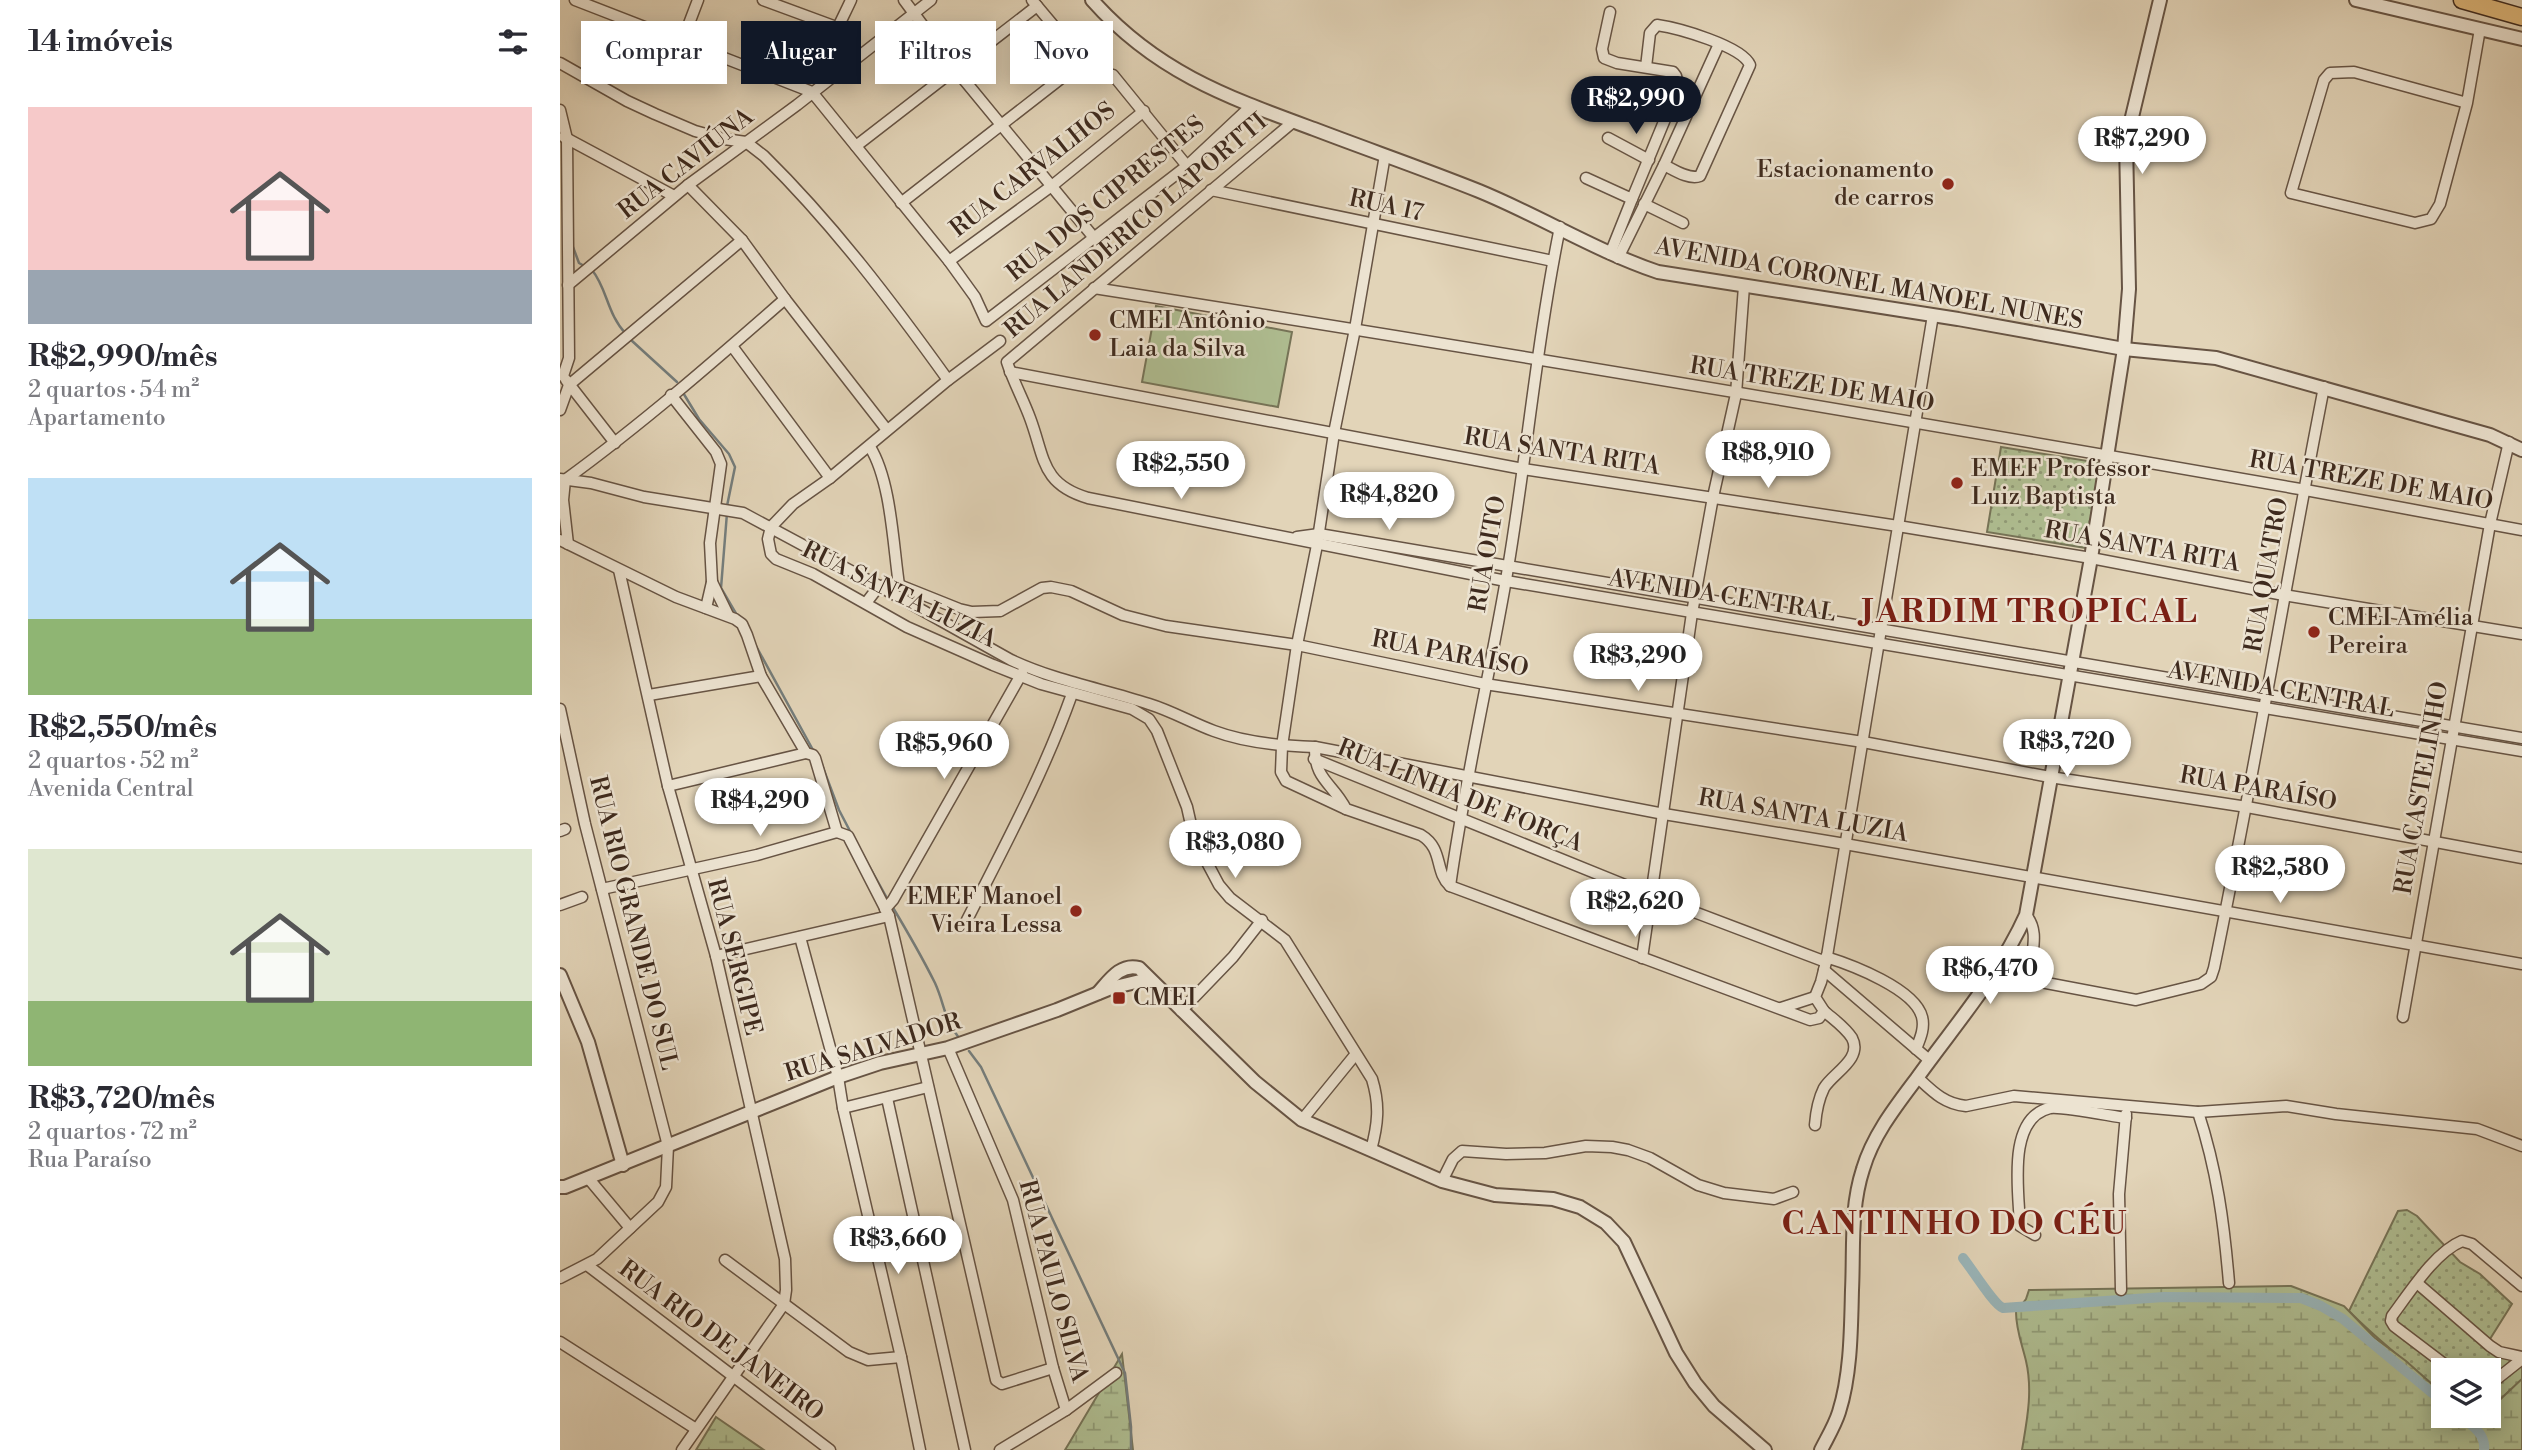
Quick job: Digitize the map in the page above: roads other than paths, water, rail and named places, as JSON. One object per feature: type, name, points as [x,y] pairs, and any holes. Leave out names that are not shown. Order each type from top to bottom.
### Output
[{"type":"main road","points":[[2462,0],[2522,18]]},
{"type":"street","points":[[575,0],[628,21]]},
{"type":"street","points":[[690,21],[698,0]]},
{"type":"street","points":[[764,0],[820,21]]},
{"type":"street","points":[[842,21],[852,0]]},
{"type":"street","points":[[904,0],[920,21]]},
{"type":"street","name":"RUA CAVIÚNA","points":[[861,54],[931,0]]},
{"type":"street","name":"AVENIDA CORONEL MANOEL NUNES","points":[[1092,0],[1126,35],[1192,81],[1250,107],[1493,197],[1614,256],[1658,272],[1933,315],[2124,349],[2216,358],[2510,442],[2522,450]]},
{"type":"street","points":[[1821,1450],[1839,1412],[1846,1377],[1853,1290],[1852,1238],[1856,1197],[1863,1169],[1881,1129],[1928,1059],[2000,964],[2026,915],[2072,669],[2124,349],[2129,289],[2126,142],[2160,0]]},
{"type":"street","points":[[2356,0],[2522,39]]},
{"type":"street","points":[[901,203],[1073,69],[1076,61],[1074,50],[1035,3],[996,36]]},
{"type":"street","points":[[1610,12],[1602,55],[1607,60],[1618,63],[1673,72],[1678,85],[1632,199],[1614,256]]},
{"type":"street","points":[[1646,67],[1650,33],[1657,25],[1740,53],[1750,65],[1699,176],[1689,177],[1664,165]]},
{"type":"street","points":[[2467,103],[2354,72],[2330,73],[2324,80],[2291,193],[2415,223],[2431,219],[2440,204],[2467,103],[2480,29]]},
{"type":"street","points":[[1614,256],[1664,165],[1719,44]]},
{"type":"street","points":[[727,59],[812,92],[948,261]]},
{"type":"street","points":[[560,62],[626,101],[655,114],[695,131],[746,142],[778,170],[830,229],[905,320],[948,380]]},
{"type":"street","points":[[1113,75],[1187,166]]},
{"type":"street","name":"RUA CAVIÚNA","points":[[568,285],[674,196],[823,84]]},
{"type":"street","points":[[856,146],[938,84]]},
{"type":"street","points":[[968,84],[1095,239]]},
{"type":"street","name":"RUA DOS CIPRESTES","points":[[948,261],[975,297],[986,321],[1187,166],[1250,107]]},
{"type":"street","points":[[560,110],[564,137],[569,358],[560,410]]},
{"type":"street","name":"RUA CARVALHOS","points":[[948,261],[1053,185],[1144,111]]},
{"type":"street","name":"RUA LANDERICO LAPORTTI","points":[[1010,372],[1007,362],[1293,122]]},
{"type":"street","points":[[564,137],[674,196]]},
{"type":"street","points":[[1608,138],[1648,160]]},
{"type":"street","points":[[1385,155],[1334,433],[1318,540],[1297,645],[1282,746],[1281,772],[1286,781],[1346,809],[1426,838],[1435,848],[1444,877],[1450,886],[1810,1020],[1819,1018],[1824,1011]]},
{"type":"street","points":[[1586,178],[1632,199]]},
{"type":"street","points":[[688,186],[742,240],[887,430]]},
{"type":"street","name":"RUA 17","points":[[1211,190],[1553,261]]},
{"type":"street","points":[[1644,204],[1684,223]]},
{"type":"street","name":"RUA OITO","points":[[1450,886],[1460,819],[1506,581],[1536,360],[1560,228]]},
{"type":"street","points":[[564,377],[742,240]]},
{"type":"street","points":[[1642,958],[1692,613],[1713,497],[1736,394],[1744,286]]},
{"type":"street","name":"RUA TREZE DE MAIO","points":[[1094,288],[1916,423],[2304,489],[2522,530]]},
{"type":"street","points":[[563,480],[615,443],[710,366],[785,299]]},
{"type":"street","points":[[1815,1125],[1817,1105],[1824,1089],[1830,1079],[1848,1063],[1854,1048],[1852,1039],[1824,1011],[1815,997],[1825,963],[1933,315]]},
{"type":"street","points":[[771,527],[793,504],[870,447],[948,380],[1000,341]]},
{"type":"street","points":[[732,346],[830,478]]},
{"type":"street","name":"RUA SANTA RITA","points":[[1010,372],[1523,469],[1898,526],[2091,558],[2284,595],[2522,634]]},
{"type":"street","name":"AVENIDA CENTRAL","points":[[1010,372],[1031,420],[1049,474],[1063,488],[1088,498],[1289,538],[1508,566],[1695,600],[1880,629],[2265,708],[2522,751]]},
{"type":"street","points":[[564,377],[615,443]]},
{"type":"street","name":"RUA QUATRO","points":[[2026,915],[2034,927],[2031,972],[2037,980],[2131,1001],[2206,981],[2214,968],[2247,807],[2324,387]]},
{"type":"street","points":[[671,395],[719,457],[724,509],[710,543],[712,582],[706,608]]},
{"type":"street","name":"RUA CASTELINHO","points":[[2403,1017],[2490,524],[2510,442]]},
{"type":"street","points":[[870,447],[878,459],[884,481],[899,585]]},
{"type":"street","points":[[563,480],[591,483],[644,497],[724,509],[771,527],[879,586],[1023,672],[1072,694],[1132,709],[1149,719],[1157,731],[1187,807],[1194,838],[1219,884],[1230,898],[1286,940],[1372,1079],[1378,1096],[1379,1113],[1371,1150]]},
{"type":"street","points":[[563,480],[564,542],[619,570],[728,615],[742,624],[761,676],[806,753]]},
{"type":"street","name":"RUA SANTA LUZIA","points":[[771,527],[768,544],[776,559],[813,574],[907,627],[1023,672],[1147,704],[1239,739],[1282,746],[1315,747],[1664,814],[2226,910],[2522,964]]},
{"type":"street","name":"AVENIDA CENTRAL","points":[[1318,540],[1506,581],[1692,613],[1878,642],[2268,696],[2522,738]]},
{"type":"street","name":"RUA SERGIPE","points":[[619,570],[668,786],[716,956],[749,1111],[785,1259],[784,1304]]},
{"type":"street","points":[[712,582],[728,615]]},
{"type":"street","name":"RUA PARAÍSO","points":[[879,586],[899,585],[972,612],[1000,611],[1042,588],[1051,587],[1071,591],[1123,615],[1144,621],[1297,645],[1485,684],[2247,807],[2522,858]]},
{"type":"street","points":[[866,603],[879,586]]},
{"type":"street","points":[[716,956],[800,937],[889,908],[1023,672]]},
{"type":"street","points":[[649,695],[761,676]]},
{"type":"street","points":[[966,922],[1025,809],[1058,735],[1072,694]]},
{"type":"street","name":"RUA RIO GRANDE DO SUL","points":[[560,709],[585,824],[668,1146],[663,1196],[597,1259],[560,1278]]},
{"type":"street","points":[[1315,747],[1317,771],[1338,794],[1346,809]]},
{"type":"street","points":[[668,786],[806,753],[815,758],[837,832]]},
{"type":"street","name":"RUA LINHA DE FORÇA","points":[[1314,760],[1825,963],[1928,1059]]},
{"type":"street","points":[[602,889],[757,855],[837,832],[848,836],[889,908],[919,1053],[996,1380],[1002,1384],[1053,1368]]},
{"type":"street","points":[[560,905],[582,897]]},
{"type":"street","points":[[1181,1011],[1233,957],[1262,920]]},
{"type":"street","points":[[800,937],[838,1077],[920,1450]]},
{"type":"street","points":[[1825,963],[1841,962],[1907,994],[1916,1003],[1923,1018],[1923,1030],[1916,1049]]},
{"type":"street","name":"RUA SALVADOR","points":[[560,1187],[589,1179],[749,1111],[838,1077],[919,1053],[948,1048],[1057,1010],[1098,993],[1121,970],[1139,968],[1255,1082],[1302,1120],[1442,1181],[1495,1195],[1553,1199],[1580,1207],[1606,1223],[1624,1242],[1676,1353],[1695,1383],[1714,1406],[1765,1450]]},
{"type":"street","points":[[560,975],[587,1042],[623,1165]]},
{"type":"street","points":[[1780,1009],[1815,997]]},
{"type":"street","name":"RUA PAULO SILVA","points":[[948,1048],[1013,1200],[1053,1368],[1066,1410]]},
{"type":"street","points":[[1302,1120],[1355,1055]]},
{"type":"street","points":[[1917,1077],[1937,1096],[1958,1106],[2014,1096],[2126,1112]]},
{"type":"street","points":[[843,1108],[928,1087]]},
{"type":"street","points":[[887,1098],[965,1450]]},
{"type":"street","points":[[2035,1235],[2020,1226],[2018,1146],[2022,1132],[2038,1114],[2050,1108],[2197,1112],[2286,1106],[2477,1129],[2522,1146]]},
{"type":"street","points":[[2121,1290],[2119,1194],[2126,1112]]},
{"type":"street","points":[[2197,1112],[2208,1144],[2221,1203],[2229,1283]]},
{"type":"street","points":[[1442,1181],[1453,1159],[1462,1151],[1545,1153],[1586,1146],[1628,1150],[1650,1158],[1698,1185],[1724,1193],[1774,1199],[1793,1192]]},
{"type":"street","points":[[589,1179],[630,1228]]},
{"type":"street","points":[[2436,1358],[2391,1321],[2417,1283],[2441,1255],[2462,1241],[2472,1244],[2522,1286]]},
{"type":"street","points":[[725,1260],[859,1358],[868,1360],[901,1357]]},
{"type":"street","name":"RUA RIO DE JANEIRO","points":[[587,1265],[830,1450]]},
{"type":"street","points":[[2417,1283],[2490,1346],[2499,1352],[2522,1358]]},
{"type":"street","points":[[682,1450],[784,1304]]},
{"type":"street","points":[[560,1342],[696,1429]]},
{"type":"street","points":[[2501,1375],[2522,1358]]},
{"type":"street","points":[[1000,1450],[1066,1410],[1116,1373]]},
{"type":"waterway","points":[[573,247],[579,263],[586,267]]},
{"type":"waterway","points":[[592,270],[615,318],[626,334]]},
{"type":"waterway","points":[[631,340],[677,382]]},
{"type":"waterway","points":[[682,391],[699,419],[729,454],[735,467],[727,506]]},
{"type":"waterway","points":[[727,513],[721,588],[738,617]]},
{"type":"waterway","points":[[756,646],[813,750]]},
{"type":"waterway","points":[[822,765],[851,833]]},
{"type":"waterway","points":[[859,848],[888,900]]},
{"type":"waterway","points":[[892,906],[935,983],[947,1017],[959,1038]]},
{"type":"waterway","points":[[969,1051],[981,1067],[1125,1373],[1131,1450]]},
{"type":"waterway","points":[[1963,1258],[1989,1294],[2003,1308],[2164,1297],[2301,1298],[2343,1319],[2431,1392]]},
{"type":"waterway","points":[[2475,1428],[2483,1439],[2484,1450]]},
{"type":"place","name":"Estacionamento de carros","points":[[1948,184]]},
{"type":"place","name":"CMEI Antônio Laia da Silva","points":[[1095,335]]},
{"type":"place","name":"EMEF Professor Luiz Baptista","points":[[1957,483]]},
{"type":"place","name":"CMEI Amélia Pereira","points":[[2314,632]]},
{"type":"place","name":"EMEF Manoel Vieira Lessa","points":[[1076,911]]},
{"type":"place","name":"CMEI","points":[[1119,998]]},
{"type":"district","name":"JARDIM TROPICAL","points":[[2030,612]]},
{"type":"district","name":"CANTINHO DO CÉU","points":[[1955,1224]]}]
